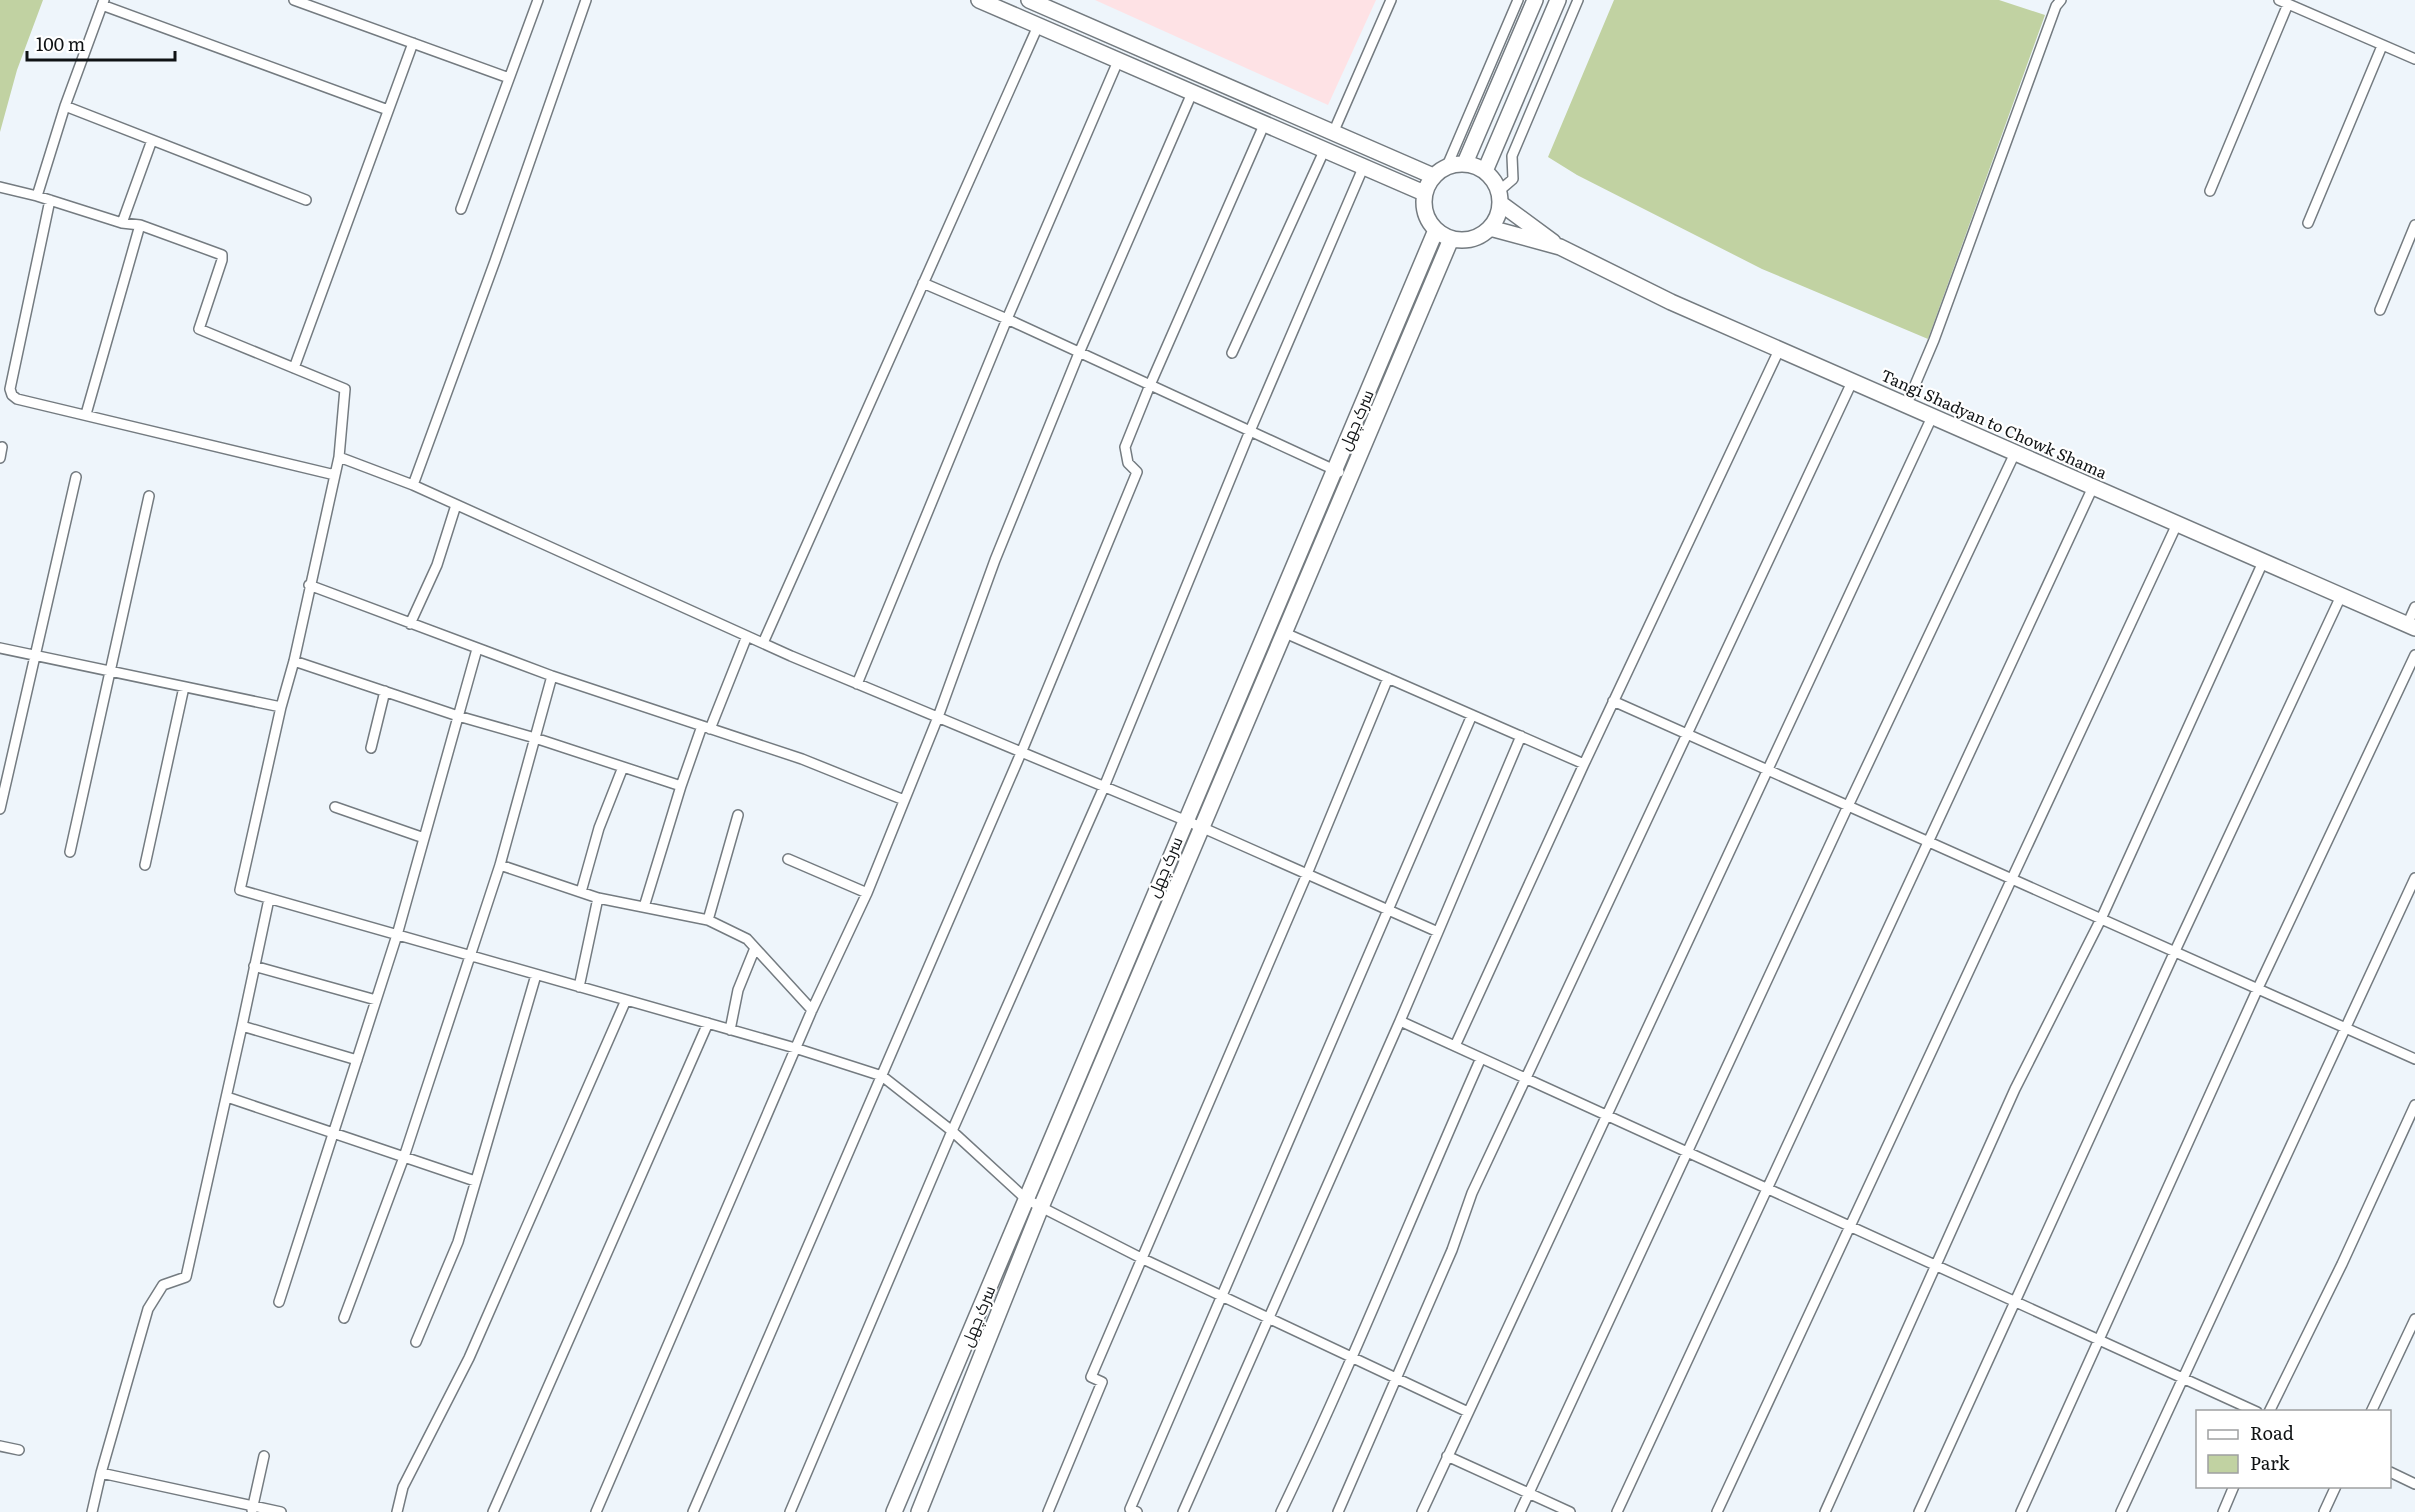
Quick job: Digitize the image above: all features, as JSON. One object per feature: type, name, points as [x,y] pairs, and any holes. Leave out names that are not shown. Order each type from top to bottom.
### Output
[{"type":"main road","points":[[979,0],[1424,193]]},
{"type":"main road","points":[[1029,0],[1433,176]]},
{"type":"main road","points":[[1465,163],[1535,0]]},
{"type":"main road","points":[[1485,171],[1558,0]]},
{"type":"main road","points":[[1465,163],[1485,171],[1494,180],[1499,197],[1497,216],[1490,228],[1472,239],[1451,239],[1436,230],[1428,221],[1424,208],[1424,193],[1433,176],[1447,166],[1465,163]]},
{"type":"main road","points":[[1499,197],[1560,247]]},
{"type":"main road","points":[[1490,228],[1560,247]]},
{"type":"main road","points":[[894,1512],[1436,230]]},
{"type":"main road","name":"سرک چهل","points":[[919,1512],[1041,1207],[1451,239]]},
{"type":"main road","name":"Tangi Shadyan to Chowk Shama","points":[[1560,247],[1671,302],[2411,627]]},
{"type":"street","points":[[294,0],[509,78]]},
{"type":"street","points":[[461,210],[538,0]]},
{"type":"street","points":[[412,485],[495,261],[586,0]]},
{"type":"street","points":[[1333,133],[1391,0]]},
{"type":"street","points":[[1447,166],[1518,0]]},
{"type":"street","points":[[1499,197],[1513,179],[1512,156],[1578,0]]},
{"type":"street","points":[[1906,406],[1938,328],[2060,0]]},
{"type":"street","points":[[2279,0],[2415,59]]},
{"type":"street","points":[[37,196],[65,106],[103,2],[388,110]]},
{"type":"street","points":[[2210,191],[2288,4]]},
{"type":"street","points":[[763,643],[1038,26]]},
{"type":"street","points":[[294,368],[413,43]]},
{"type":"street","points":[[2307,223],[2382,45]]},
{"type":"street","points":[[857,684],[1007,320],[1118,61]]},
{"type":"street","points":[[596,1512],[795,1048],[867,893],[938,717],[995,560],[1079,353],[1192,93]]},
{"type":"street","points":[[65,106],[306,200]]},
{"type":"street","points":[[693,1512],[1021,753],[1137,472],[1128,463],[1125,447],[1264,125]]},
{"type":"street","points":[[122,223],[152,140]]},
{"type":"street","points":[[1232,353],[1324,151]]},
{"type":"street","points":[[790,1512],[952,1131],[1104,787],[1250,431],[1363,168]]},
{"type":"street","points":[[0,188],[37,196],[122,223],[140,225],[222,255],[199,329],[345,388],[339,457],[294,661],[239,887],[243,892],[795,1048],[882,1076],[952,1131],[1026,1199],[1141,1258],[1467,1412]]},
{"type":"street","points":[[50,200],[10,389],[12,395],[17,399],[335,475]]},
{"type":"street","points":[[86,414],[140,225]]},
{"type":"street","points":[[2380,310],[2415,225]]},
{"type":"street","points":[[923,283],[1351,477]]},
{"type":"street","points":[[1455,1046],[1613,701],[1779,350]]},
{"type":"street","points":[[1338,1512],[1452,1250],[1472,1193],[1852,382]]},
{"type":"street","points":[[1422,1512],[1932,417]]},
{"type":"street","points":[[0,458],[2,447]]},
{"type":"street","points":[[1520,1512],[1848,806],[2015,453]]},
{"type":"street","points":[[339,457],[456,504],[857,684],[1201,827],[1438,932]]},
{"type":"street","points":[[0,809],[76,477]]},
{"type":"street","points":[[1617,1512],[2093,487]]},
{"type":"street","points":[[69,852],[149,496]]},
{"type":"street","points":[[410,624],[437,565],[456,504]]},
{"type":"street","points":[[1717,1512],[2176,524]]},
{"type":"street","points":[[1825,1512],[2015,1089],[2101,919],[2263,562]]},
{"type":"street","points":[[309,585],[552,676],[802,759],[904,800]]},
{"type":"street","points":[[1918,1512],[2175,951],[2341,596]]},
{"type":"street","points":[[2411,627],[2415,607]]},
{"type":"street","points":[[1285,633],[1584,764]]},
{"type":"street","points":[[644,907],[681,786],[747,636]]},
{"type":"street","points":[[0,648],[281,707]]},
{"type":"street","points":[[279,1302],[397,935],[477,649]]},
{"type":"street","points":[[2021,1512],[2258,988],[2415,655]]},
{"type":"street","points":[[294,661],[458,716],[535,738],[681,786]]},
{"type":"street","points":[[344,1318],[404,1157],[500,865],[552,676]]},
{"type":"street","points":[[1048,1512],[1102,1382],[1091,1377],[1307,874],[1388,678]]},
{"type":"street","points":[[145,865],[184,687]]},
{"type":"street","points":[[371,748],[385,692]]},
{"type":"street","points":[[1613,701],[2415,1059]]},
{"type":"street","points":[[1137,1512],[1130,1509],[1472,715]]},
{"type":"street","points":[[1183,1512],[1400,1021],[1521,736]]},
{"type":"street","points":[[581,892],[599,828],[623,767]]},
{"type":"street","points":[[335,807],[424,838]]},
{"type":"street","points":[[708,920],[738,814]]},
{"type":"street","points":[[788,859],[867,893]]},
{"type":"street","points":[[500,865],[598,898],[708,920],[747,939],[812,1010]]},
{"type":"street","points":[[2121,1512],[2415,878]]},
{"type":"street","points":[[579,987],[598,898]]},
{"type":"street","points":[[92,1512],[148,1309],[163,1285],[186,1277],[243,1026],[268,899]]},
{"type":"street","points":[[730,1030],[738,990],[755,948]]},
{"type":"street","points":[[254,966],[376,1000]]},
{"type":"street","points":[[416,1342],[458,1242],[536,975]]},
{"type":"street","points":[[397,1512],[403,1487],[469,1358],[626,1000]]},
{"type":"street","points":[[1400,1021],[2253,1410]]},
{"type":"street","points":[[493,1512],[708,1023]]},
{"type":"street","points":[[243,1026],[357,1060]]},
{"type":"street","points":[[1281,1512],[1352,1358],[1481,1058]]},
{"type":"street","points":[[227,1097],[475,1180]]},
{"type":"street","points":[[2270,1410],[2342,1264],[2415,1105]]},
{"type":"street","points":[[2372,1410],[2415,1319]]},
{"type":"street","points":[[0,1446],[19,1450]]},
{"type":"street","points":[[252,1509],[264,1456]]},
{"type":"street","points":[[1447,1456],[1570,1512]]},
{"type":"street","points":[[2391,1472],[2415,1484]]},
{"type":"street","points":[[101,1473],[252,1509],[281,1512]]},
{"type":"street","points":[[2223,1512],[2233,1488]]},
{"type":"street","points":[[2324,1512],[2335,1488]]},
{"type":"shaded area","points":[[1095,0],[1376,0],[1328,105]]},
{"type":"green space","points":[[0,0],[43,0],[17,70],[0,132]]},
{"type":"green space","points":[[1614,0],[1999,0],[2045,15],[1928,339],[1762,269],[1577,175],[1548,157]]}]
